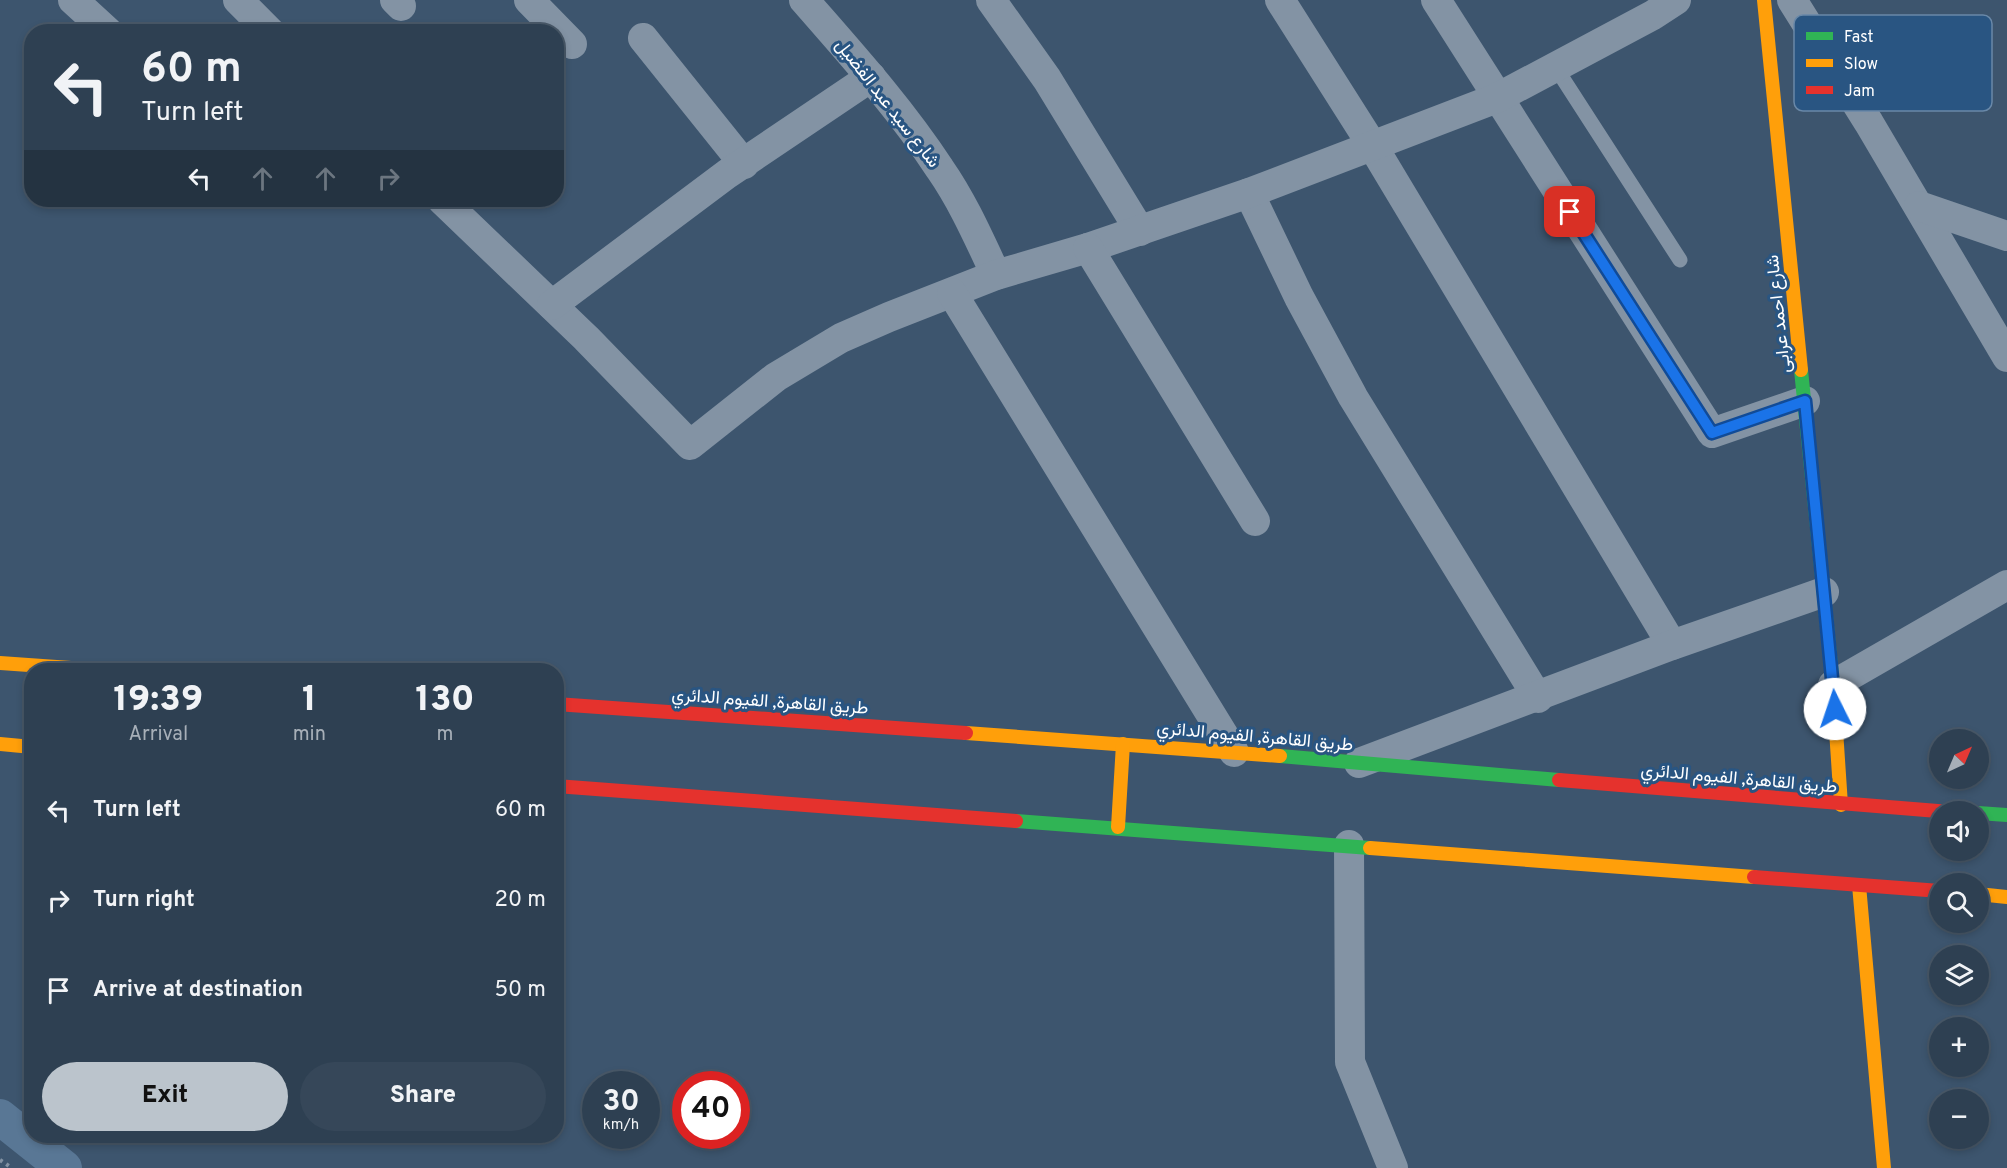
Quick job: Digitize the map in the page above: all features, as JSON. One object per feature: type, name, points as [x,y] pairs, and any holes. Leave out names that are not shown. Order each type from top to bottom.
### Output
[{"type":"main road","name":"شارع احمد عرابى","points":[[1764,0],[1833,685],[1841,805]]},
{"type":"main road","points":[[0,663],[24,665]]},
{"type":"main road","name":"طريق القاهرة, الفيوم الدائري","points":[[564,705],[1234,752],[1929,811]]},
{"type":"main road","points":[[0,744],[24,746]]},
{"type":"main road","points":[[1118,827],[1123,744]]},
{"type":"main road","points":[[564,787],[1349,844],[1929,890]]},
{"type":"main road","points":[[1989,814],[2007,815]]},
{"type":"main road","points":[[1859,885],[1884,1168]]},
{"type":"main road","points":[[1989,895],[2007,897]]},
{"type":"street","points":[[73,0],[99,24]]},
{"type":"street","points":[[238,0],[262,24]]},
{"type":"street","points":[[529,0],[552,24]]},
{"type":"street","name":"شارع سيد عبد الفضيل","points":[[804,0],[871,77],[942,171],[971,222],[996,275]]},
{"type":"street","points":[[991,0],[1047,79],[1140,231]]},
{"type":"street","points":[[1280,0],[1372,145],[1672,645]]},
{"type":"street","points":[[1437,0],[1497,98],[1712,433],[1805,401]]},
{"type":"street","points":[[449,207],[552,305],[690,445],[776,377],[841,338],[996,275],[1140,231],[1497,98],[1653,15],[1676,0]]},
{"type":"street","points":[[1792,0],[1801,15]]},
{"type":"street","points":[[564,36],[572,44]]},
{"type":"street","points":[[643,38],[744,164]]},
{"type":"street","points":[[552,305],[744,164],[871,77]]},
{"type":"street","points":[[1860,111],[2007,357]]},
{"type":"street","points":[[1249,192],[1299,297],[1353,397],[1538,698]]},
{"type":"street","points":[[1919,206],[2007,236]]},
{"type":"street","points":[[1088,248],[1255,520]]},
{"type":"street","points":[[952,293],[1234,752]]},
{"type":"street","points":[[1833,685],[2007,585]]},
{"type":"street","points":[[1359,763],[1538,698],[1672,645],[1824,592]]},
{"type":"street","points":[[1349,844],[1350,1062],[1393,1168]]},
{"type":"lane","points":[[1556,68],[1680,260]]},
{"type":"path","points":[[0,1160],[12,1168]]},
{"type":"waterway","points":[[0,1117],[24,1136]]},
{"type":"waterway","points":[[33,1143],[64,1168]]},
{"type":"traffic: fast","points":[[1801,370],[1833,685]]},
{"type":"traffic: fast","points":[[1280,756],[1559,780]]},
{"type":"traffic: fast","points":[[1989,814],[2007,815]]},
{"type":"traffic: fast","points":[[1016,821],[1370,848]]},
{"type":"traffic: slow","points":[[1764,0],[1801,370]]},
{"type":"traffic: slow","points":[[0,663],[24,665]]},
{"type":"traffic: slow","points":[[1833,685],[1841,805]]},
{"type":"traffic: slow","points":[[966,733],[1280,756]]},
{"type":"traffic: slow","points":[[0,744],[24,746]]},
{"type":"traffic: slow","points":[[1118,827],[1123,744]]},
{"type":"traffic: slow","points":[[1370,848],[1754,877]]},
{"type":"traffic: slow","points":[[1859,885],[1884,1168]]},
{"type":"traffic: slow","points":[[1989,895],[2007,897]]},
{"type":"traffic: jam","points":[[564,705],[966,733]]},
{"type":"traffic: jam","points":[[1559,780],[1929,810]]},
{"type":"traffic: jam","points":[[564,787],[1016,821]]},
{"type":"traffic: jam","points":[[1754,877],[1929,890]]},
{"type":"route","points":[[1570,212],[1712,433],[1805,401],[1835,709]]}]
